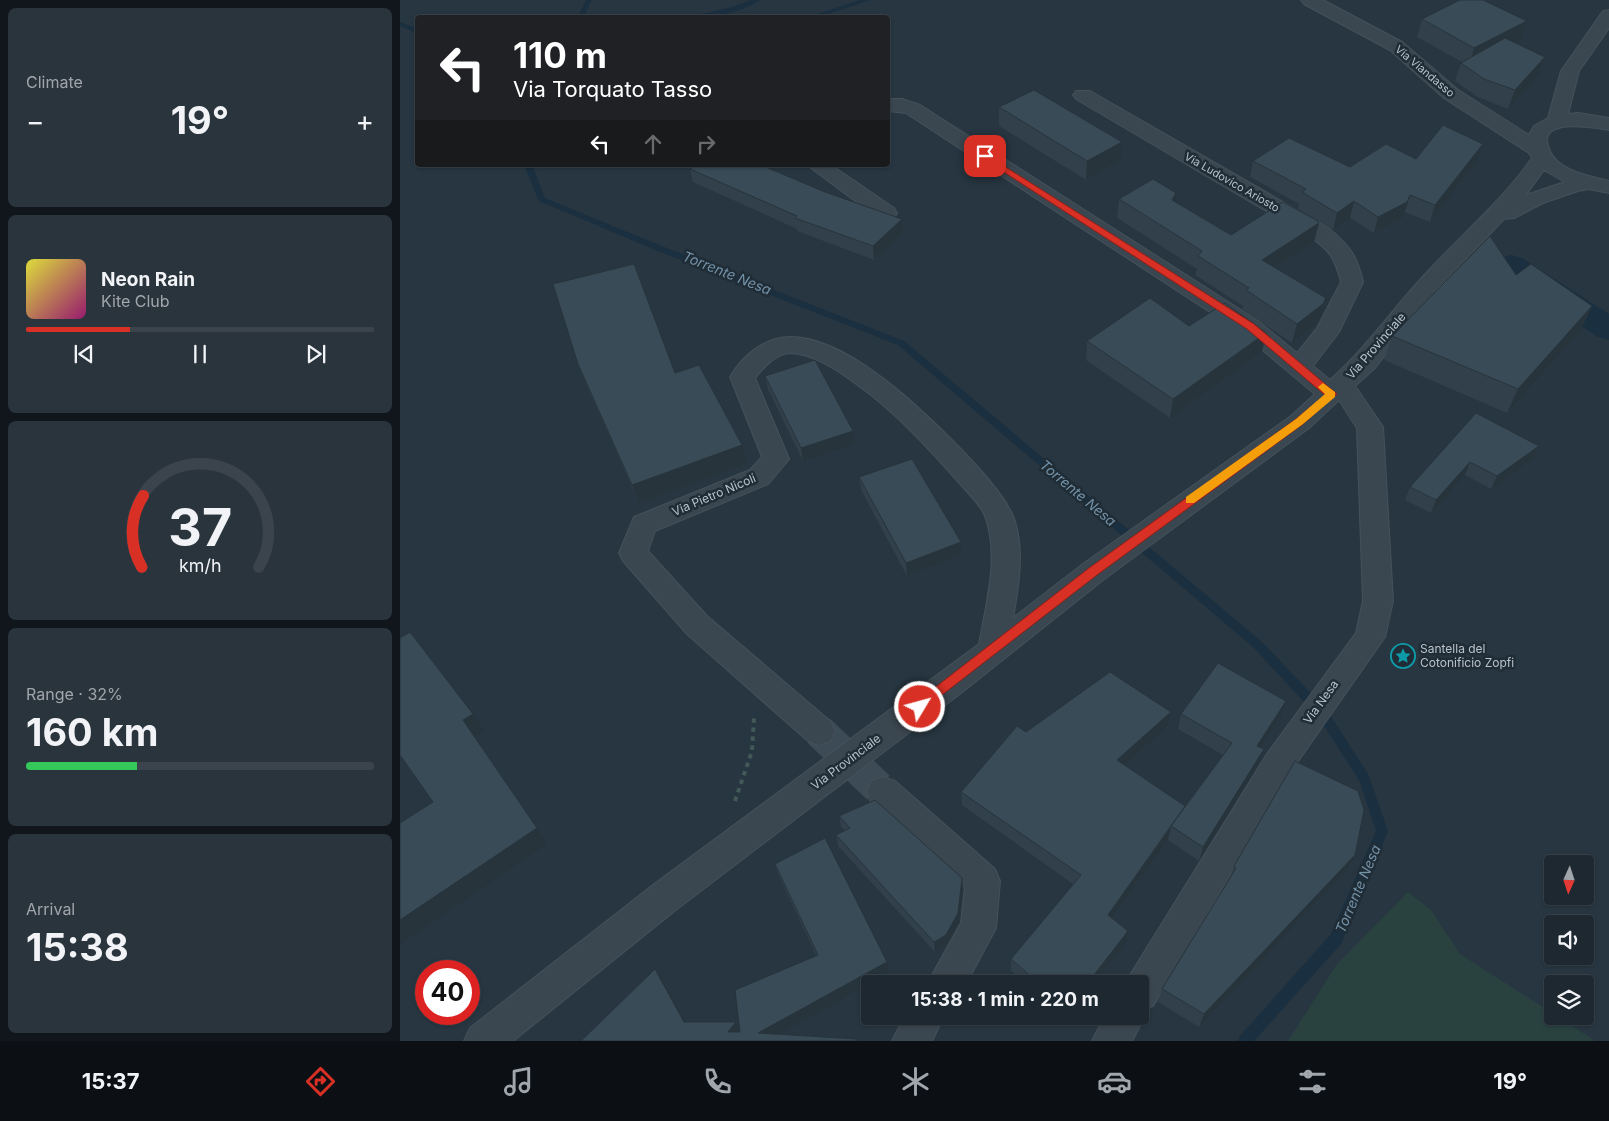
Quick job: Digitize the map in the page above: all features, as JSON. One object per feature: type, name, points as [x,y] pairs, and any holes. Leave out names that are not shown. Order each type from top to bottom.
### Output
[{"type":"street","name":"Via Viandasso","points":[[1310,0],[1396,46],[1451,94],[1486,118],[1543,140],[1563,174],[1587,183]]},
{"type":"street","name":"Via Provinciale","points":[[483,1041],[719,856],[993,650],[1093,572],[1300,422],[1336,390],[1366,362],[1427,286],[1521,188],[1568,85],[1570,71],[1609,15]]},
{"type":"street","points":[[1568,85],[1604,123]]},
{"type":"street","name":"Via Ludovico Ariosto","points":[[1083,95],[1320,233],[1339,248],[1348,266],[1352,282],[1327,332],[1299,366]]},
{"type":"street","name":"Via Nesa","points":[[890,104],[902,105],[913,109],[1250,326],[1299,366],[1336,390],[1370,428],[1378,601],[1370,637],[1293,741],[1149,979]]},
{"type":"street","points":[[1543,140],[1583,120],[1604,123]]},
{"type":"street","points":[[820,167],[886,213]]},
{"type":"street","name":"Via Provinciale","points":[[1493,219],[1556,189],[1587,183]]},
{"type":"street","points":[[1587,183],[1609,187]]},
{"type":"street","name":"Via Pietro Nicoli","points":[[819,731],[697,625],[633,554],[644,524],[759,477],[776,459],[742,377],[760,354],[789,345],[807,347],[833,358],[873,383],[963,470],[987,497],[998,514],[1004,543],[1006,569],[993,650]]},
{"type":"street","points":[[883,792],[983,881],[978,928],[950,975]]},
{"type":"street","points":[[911,1041],[921,1025]]},
{"type":"street","points":[[1112,1041],[1121,1025]]},
{"type":"path","points":[[719,856],[729,815],[752,751],[754,718],[744,666]]},
{"type":"green space","points":[[1408,892],[1430,909],[1460,954],[1544,1008],[1544,1025],[1571,1025],[1595,1041],[1288,1041],[1337,964]]},
{"type":"building","points":[[1460,0],[1483,0],[1527,21],[1474,48],[1422,19]]},
{"type":"building","points":[[1505,38],[1545,57],[1515,90],[1484,79],[1461,63]]},
{"type":"building","points":[[1034,90],[1122,142],[1087,161],[999,107]]},
{"type":"building","points":[[1443,125],[1483,144],[1435,205],[1410,195],[1407,202],[1378,217],[1354,201],[1337,213],[1302,192],[1306,189],[1253,161],[1289,138],[1350,167],[1386,144],[1416,159]]},
{"type":"building","points":[[693,167],[766,167],[825,192],[902,219],[873,246],[795,218],[797,216],[690,169]]},
{"type":"building","points":[[1153,179],[1176,193],[1172,200],[1231,235],[1283,202],[1316,220],[1319,223],[1262,260],[1326,298],[1323,304],[1297,324],[1246,290],[1249,288],[1198,256],[1202,251],[1119,199]]},
{"type":"building","points":[[1490,236],[1516,275],[1531,264],[1592,306],[1518,389],[1392,336]]},
{"type":"building","points":[[634,264],[675,373],[699,365],[742,445],[632,485],[578,364],[553,284]]},
{"type":"building","points":[[1150,298],[1189,326],[1225,303],[1266,333],[1173,399],[1087,341]]},
{"type":"building","points":[[815,360],[853,431],[801,448],[765,376]]},
{"type":"building","points":[[1476,413],[1539,446],[1497,476],[1470,462],[1436,500],[1410,487]]},
{"type":"building","points":[[912,459],[961,542],[906,563],[859,477]]},
{"type":"building","points":[[410,632],[473,714],[463,720],[537,828],[400,920],[400,823],[433,802],[400,755],[400,638]]},
{"type":"building","points":[[1218,663],[1286,701],[1257,746],[1264,749],[1203,847],[1171,826],[1232,743],[1181,714]]},
{"type":"building","points":[[1110,672],[1171,712],[1117,760],[1185,806],[1108,915],[1128,931],[1094,975],[1030,975],[1011,959],[1081,875],[961,792],[1017,726],[1026,732]]},
{"type":"building","points":[[1295,761],[1358,791],[1364,810],[1355,855],[1204,1014],[1162,989],[1236,868],[1234,866]]},
{"type":"building","points":[[875,800],[962,878],[958,913],[946,935],[934,942],[836,835],[850,828],[839,816]]},
{"type":"building","points":[[825,838],[887,962],[758,1033],[856,1039],[857,1041],[581,1041],[655,969],[684,1022],[736,1022],[728,1032],[740,1032],[735,990],[818,955],[775,864]]},
{"type":"waterway","name":"Torrente Nesa","points":[[582,15],[589,0]]},
{"type":"waterway","points":[[703,15],[734,9],[757,0]]},
{"type":"waterway","points":[[818,15],[867,0]]},
{"type":"waterway","points":[[400,24],[415,31]]},
{"type":"waterway","name":"Torrente Nesa","points":[[529,167],[542,199],[656,247],[901,343],[1258,645],[1323,714],[1364,778],[1382,831],[1336,939],[1245,1041]]},
{"type":"waterway","points":[[1511,265],[1609,329]]},
{"type":"tunnel","points":[[819,731],[883,792]]},
{"type":"slow traffic","points":[[1190,500],[1300,422],[1331,394],[1323,387]]},
{"type":"place","name":"Santella del Cotonificio Zopfi","points":[[1403,656]]},
{"type":"route","points":[[920,707],[1093,572],[1206,488],[1300,422],[1331,394],[1250,326],[985,156]]}]
